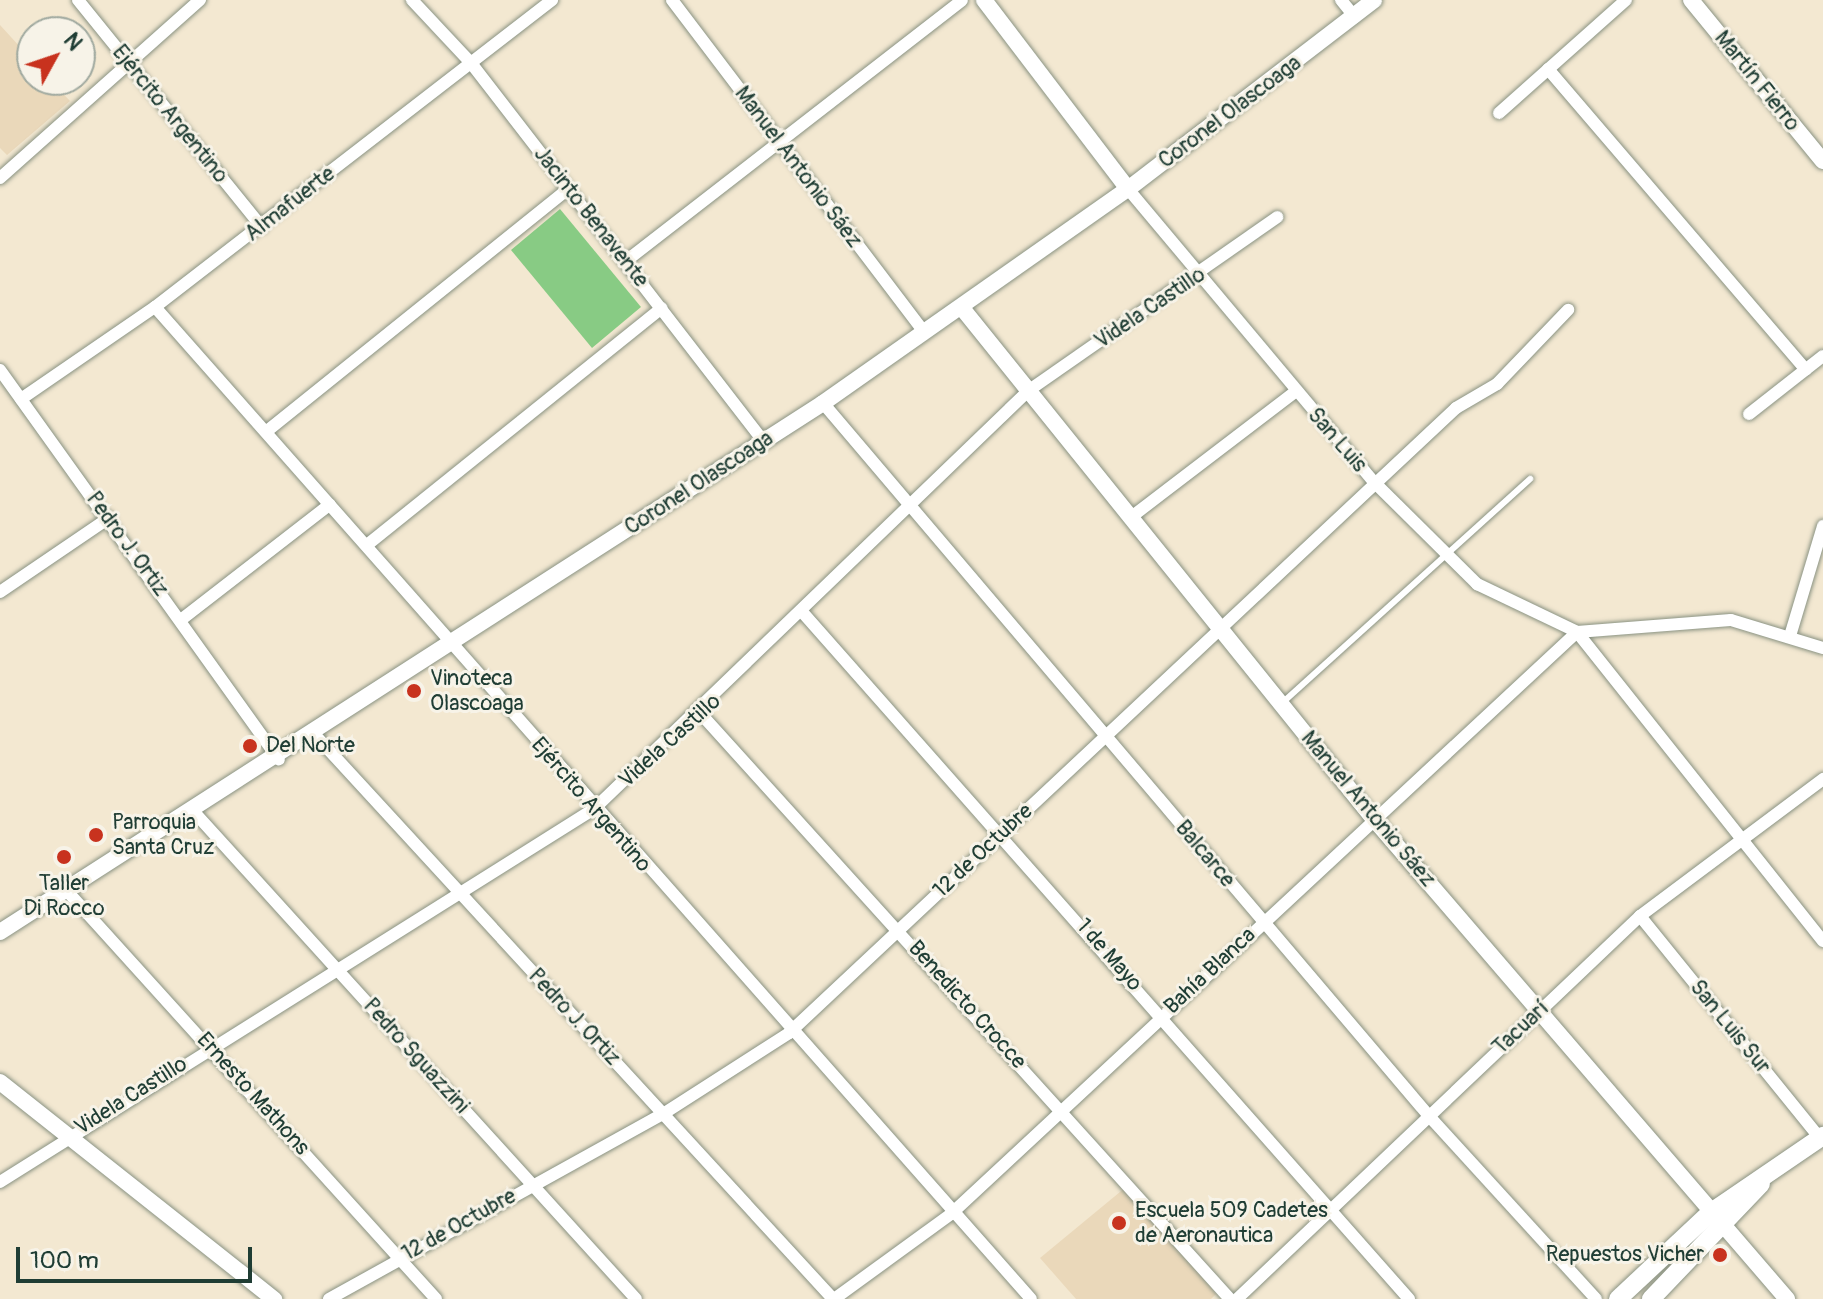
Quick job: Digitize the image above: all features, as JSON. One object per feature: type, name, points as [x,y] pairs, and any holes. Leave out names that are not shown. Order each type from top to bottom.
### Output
[{"type":"main road","points":[[1618,1299],[1710,1213],[1822,1137]]},
{"type":"main road","points":[[1651,1299],[1725,1229],[1773,1169]]},
{"type":"street","name":"Ejército Argentino","points":[[78,0],[262,227]]},
{"type":"street","points":[[0,178],[200,0]]},
{"type":"street","name":"Jacinto Benavente","points":[[412,0],[471,63],[763,441]]},
{"type":"street","name":"Almafuerte","points":[[21,399],[155,307],[262,227],[552,0]]},
{"type":"street","name":"Manuel Antonio Sáez","points":[[672,0],[925,333]]},
{"type":"street","points":[[626,261],[780,145],[962,0]]},
{"type":"street","name":"San Luis","points":[[984,0],[1128,189],[1295,392],[1375,483],[1446,556],[1518,609],[1577,632],[1710,618],[1790,636],[1823,648]]},
{"type":"street","points":[[1341,0],[1355,17]]},
{"type":"street","name":"Coronel Olascoaga","points":[[0,932],[195,813],[823,403],[1128,189],[1374,0]]},
{"type":"street","points":[[1499,113],[1626,0]]},
{"type":"street","name":"Martín Fierro","points":[[1691,0],[1823,161]]},
{"type":"street","points":[[1548,69],[1806,370]]},
{"type":"street","points":[[267,431],[568,189]]},
{"type":"street","name":"Videla Castillo","points":[[0,1182],[211,1046],[594,809],[701,714],[1028,391],[1200,275],[1277,217]]},
{"type":"street","name":"Ejército Argentino","points":[[155,307],[367,545],[789,1033],[1031,1299]]},
{"type":"street","points":[[367,545],[662,308]]},
{"type":"street","name":"Manuel Antonio Sáez","points":[[962,308],[1373,818],[1787,1299]]},
{"type":"street","name":"12 de Octubre","points":[[329,1299],[663,1114],[789,1033],[1456,408],[1497,384],[1568,310]]},
{"type":"street","points":[[1749,414],[1823,356]]},
{"type":"street","name":"Pedro J. Ortiz","points":[[0,370],[182,619],[279,759]]},
{"type":"street","points":[[1130,518],[1295,392]]},
{"type":"street","name":"Balcarce","points":[[823,403],[1428,1115],[1596,1299]]},
{"type":"street","points":[[182,619],[330,504]]},
{"type":"street","points":[[0,592],[109,518]]},
{"type":"street","points":[[1790,636],[1823,526]]},
{"type":"street","name":"1 de Mayo","points":[[804,614],[1003,834],[1409,1299]]},
{"type":"street","points":[[1577,632],[1823,941]]},
{"type":"street","name":"Bahía Blanca","points":[[833,1299],[951,1214],[1373,818],[1577,632]]},
{"type":"street","name":"Benedicto Crocce","points":[[701,714],[899,929],[1230,1299]]},
{"type":"street","name":"Pedro J. Ortiz","points":[[315,735],[833,1299]]},
{"type":"street","name":"Tacuarí","points":[[1237,1299],[1640,916],[1737,836],[1823,779]]},
{"type":"street","name":"Pedro Sguazzini","points":[[195,813],[636,1299]]},
{"type":"street","name":"Ernesto Mathons","points":[[67,891],[211,1046],[436,1299]]},
{"type":"street","name":"San Luis Sur","points":[[1640,916],[1822,1137]]},
{"type":"street","points":[[0,1082],[65,1138],[274,1299]]},
{"type":"lane","points":[[1281,704],[1530,479]]},
{"type":"shaded area","points":[[0,25],[16,42],[16,96],[65,96],[70,101],[7,155],[0,148]]},
{"type":"shaded area","name":"Escuela 509 Cadetes de Aeronautica","points":[[1126,1187],[1216,1294],[1211,1299],[1076,1299],[1040,1258]]},
{"type":"green space","points":[[560,209],[641,307],[592,348],[511,250]]},
{"type":"place","name":"Vinoteca Olascoaga","points":[[414,691]]},
{"type":"place","name":"Del Norte","points":[[250,746]]},
{"type":"place","name":"Parroquia Santa Cruz","points":[[96,835]]},
{"type":"place","name":"Taller Di Rocco","points":[[64,857]]},
{"type":"place","name":"Escuela 509 Cadetes de Aeronautica","points":[[1119,1223]]},
{"type":"place","name":"Repuestos Vicher","points":[[1720,1255]]}]
